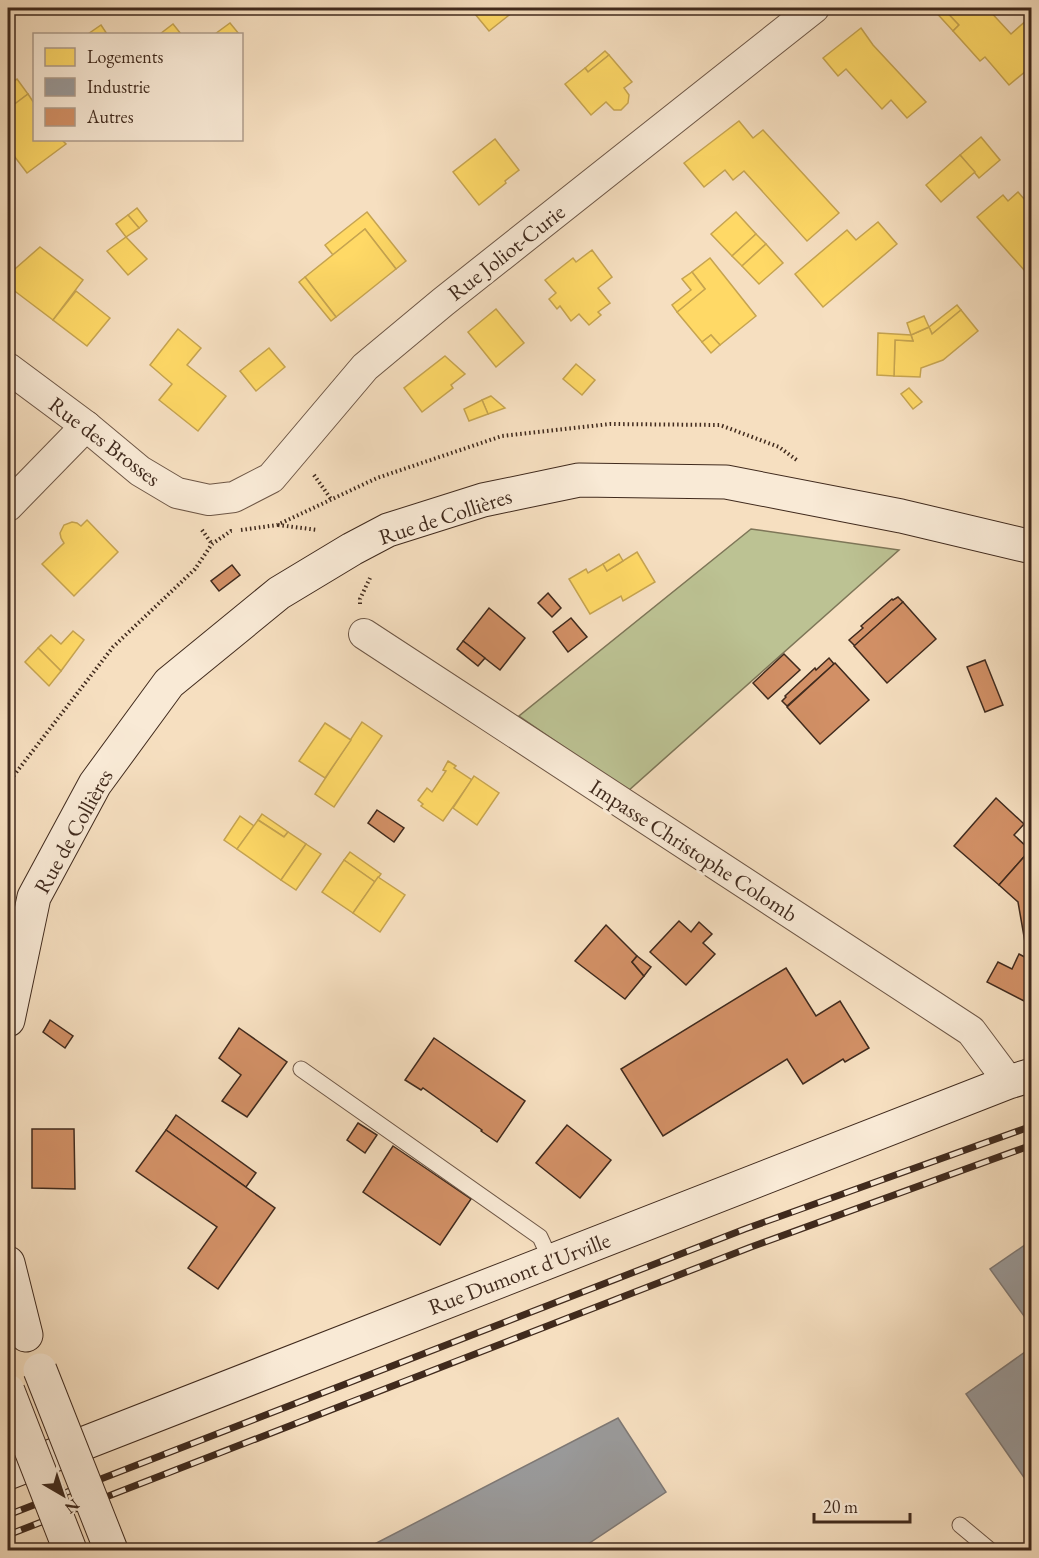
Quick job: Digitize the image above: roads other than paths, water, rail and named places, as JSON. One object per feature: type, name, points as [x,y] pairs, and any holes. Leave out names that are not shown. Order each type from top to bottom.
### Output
[{"type":"main road","name":"Rue de Collières","points":[[8,1020],[34,897],[95,784],[169,683],[279,593],[388,530],[483,500],[579,480],[726,482],[901,516],[1032,547]]},
{"type":"main road","name":"Rue Dumont d'Urville","points":[[8,1473],[1020,1079]]},
{"type":"main road","points":[[8,1263],[26,1335],[111,1551]]},
{"type":"main road","points":[[8,1307],[26,1335]]},
{"type":"main road","points":[[8,1391],[70,1551]]},
{"type":"street","name":"Rue Joliot-Curie","points":[[209,500],[234,497],[271,478],[365,367],[452,294],[814,8]]},
{"type":"street","name":"Rue des Brosses","points":[[8,368],[86,426],[140,471],[177,493],[209,500]]},
{"type":"street","points":[[8,506],[86,426]]},
{"type":"street","name":"Impasse Christophe Colomb","points":[[364,634],[971,1031],[1020,1079]]},
{"type":"lane","points":[[301,1069],[540,1237],[550,1261]]},
{"type":"lane","points":[[960,1525],[990,1551]]},
{"type":"railway","points":[[8,1515],[745,1229],[1032,1126]]},
{"type":"railway","points":[[8,1535],[751,1247],[1032,1145]]}]
